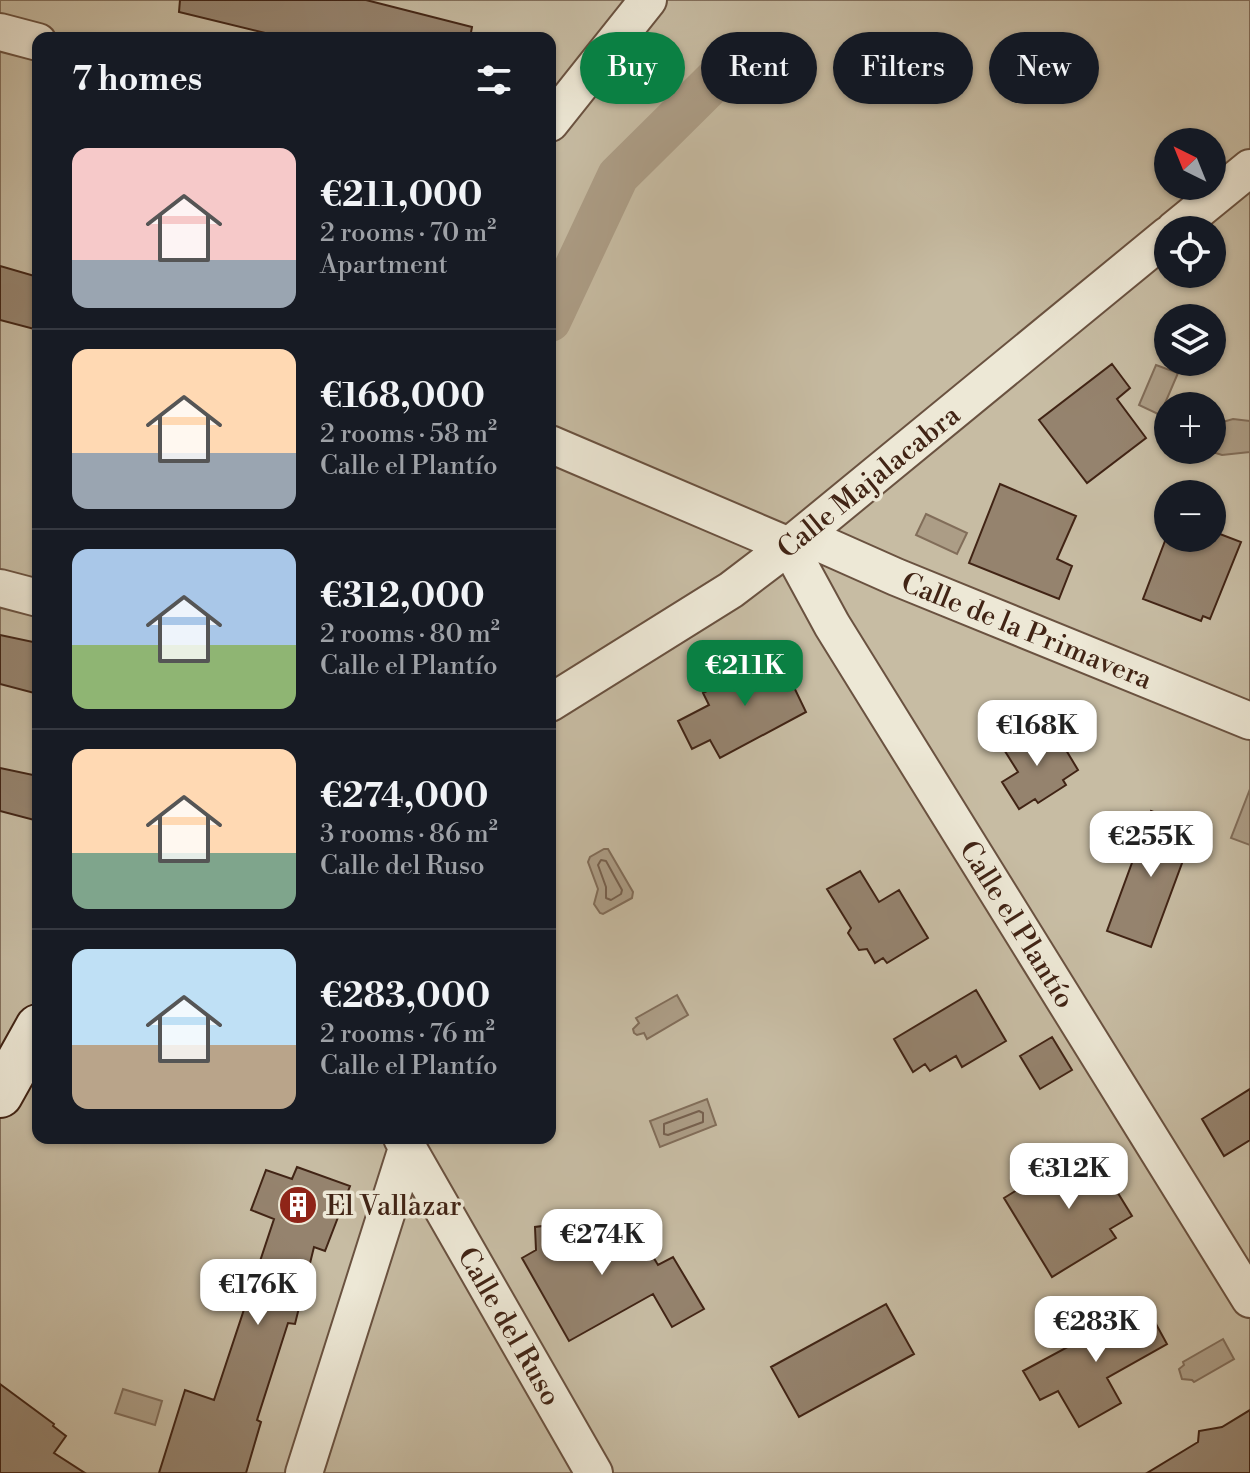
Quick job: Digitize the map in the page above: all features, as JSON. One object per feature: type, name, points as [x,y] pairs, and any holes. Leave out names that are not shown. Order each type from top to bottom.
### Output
[{"type":"street","points":[[556,115],[648,0]]},
{"type":"street","points":[[0,32],[32,40]]},
{"type":"street","points":[[1191,216],[1250,168]]},
{"type":"street","name":"Calle Majalacabra","points":[[556,699],[731,590],[800,538],[1154,247]]},
{"type":"street","name":"Calle de la Primavera","points":[[556,446],[824,545],[1250,721]]},
{"type":"street","name":"Calle el Plantío","points":[[800,538],[832,625],[1250,1299]]},
{"type":"street","points":[[0,588],[32,596]]},
{"type":"street","points":[[304,1473],[405,1144]]},
{"type":"street","name":"Calle del Ruso","points":[[406,1144],[594,1473]]},
{"type":"shaded area","points":[[0,0],[1250,0],[1250,1473],[0,1473]]},
{"type":"water","points":[[1154,370],[1154,376],[1177,376],[1170,392],[1154,392],[1154,412],[1139,405]]},
{"type":"water","points":[[1226,421],[1250,421],[1250,452],[1226,455]]},
{"type":"water","points":[[926,514],[967,533],[957,554],[916,535]]},
{"type":"water","points":[[1250,789],[1250,845],[1231,838]]},
{"type":"water","points":[[608,849],[633,892],[632,898],[603,914],[594,904],[598,889],[588,862],[590,857]]},
{"type":"water","points":[[677,995],[688,1015],[647,1039],[644,1033],[634,1033],[633,1029],[639,1023],[636,1018]]},
{"type":"water","points":[[707,1099],[716,1125],[660,1147],[650,1121]]},
{"type":"water","points":[[1223,1339],[1234,1359],[1194,1382],[1182,1379],[1179,1369],[1183,1362]]},
{"type":"water","points":[[123,1389],[162,1401],[155,1425],[115,1413]]},
{"type":"building","points":[[180,0],[366,0],[472,27],[471,32],[261,32],[179,12]]},
{"type":"building","points":[[0,266],[32,275],[32,328],[0,320]]},
{"type":"building","points":[[1112,364],[1130,388],[1117,399],[1146,438],[1087,483],[1039,420]]},
{"type":"building","points":[[1000,484],[1076,516],[1057,559],[1072,566],[1059,599],[969,563]]},
{"type":"building","points":[[1226,536],[1241,542],[1210,619],[1203,616],[1201,621],[1143,599],[1161,552],[1226,552]]},
{"type":"building","points":[[0,635],[32,642],[32,692],[0,684]]},
{"type":"building","points":[[778,654],[806,712],[720,758],[710,740],[692,749],[678,721],[709,705],[703,693]]},
{"type":"building","points":[[1031,730],[1044,744],[1057,735],[1078,770],[1063,780],[1066,785],[1038,803],[1035,799],[1019,809],[1002,782],[1018,772],[1003,748]]},
{"type":"building","points":[[0,768],[32,775],[32,819],[0,811]]},
{"type":"building","points":[[1151,811],[1195,828],[1151,947],[1107,931]]},
{"type":"building","points":[[860,871],[879,902],[899,890],[928,938],[887,963],[883,958],[875,963],[867,949],[859,950],[848,933],[851,928],[827,889]]},
{"type":"building","points":[[976,990],[1006,1041],[962,1067],[956,1056],[930,1071],[925,1064],[913,1072],[894,1039]]},
{"type":"building","points":[[1052,1037],[1072,1070],[1040,1089],[1020,1056]]},
{"type":"building","points":[[1250,1089],[1250,1140],[1224,1156],[1202,1119]]},
{"type":"building","points":[[1089,1146],[1132,1216],[1110,1229],[1116,1238],[1052,1277],[1004,1198]]},
{"type":"building","points":[[297,1167],[350,1186],[325,1251],[314,1247],[295,1324],[288,1323],[257,1420],[261,1422],[246,1473],[159,1473],[185,1390],[214,1400],[274,1219],[251,1210],[266,1170],[292,1179]]},
{"type":"building","points":[[598,1219],[624,1250],[649,1250],[658,1265],[673,1257],[704,1309],[672,1327],[653,1294],[569,1341],[522,1258],[536,1250],[535,1227]]},
{"type":"building","points":[[886,1304],[914,1354],[799,1417],[771,1367]]},
{"type":"building","points":[[1145,1304],[1167,1344],[1107,1378],[1121,1403],[1079,1427],[1058,1391],[1040,1400],[1023,1371],[1079,1341],[1080,1329],[1102,1327]]},
{"type":"building","points":[[0,1384],[66,1436],[54,1453],[85,1473],[0,1473]]},
{"type":"building","points":[[1250,1410],[1250,1473],[1147,1473],[1198,1442],[1199,1431],[1222,1427]]},
{"type":"waterway","points":[[556,308],[618,176],[701,94]]},
{"type":"place","name":"El Vallazar","points":[[298,1205]]}]
